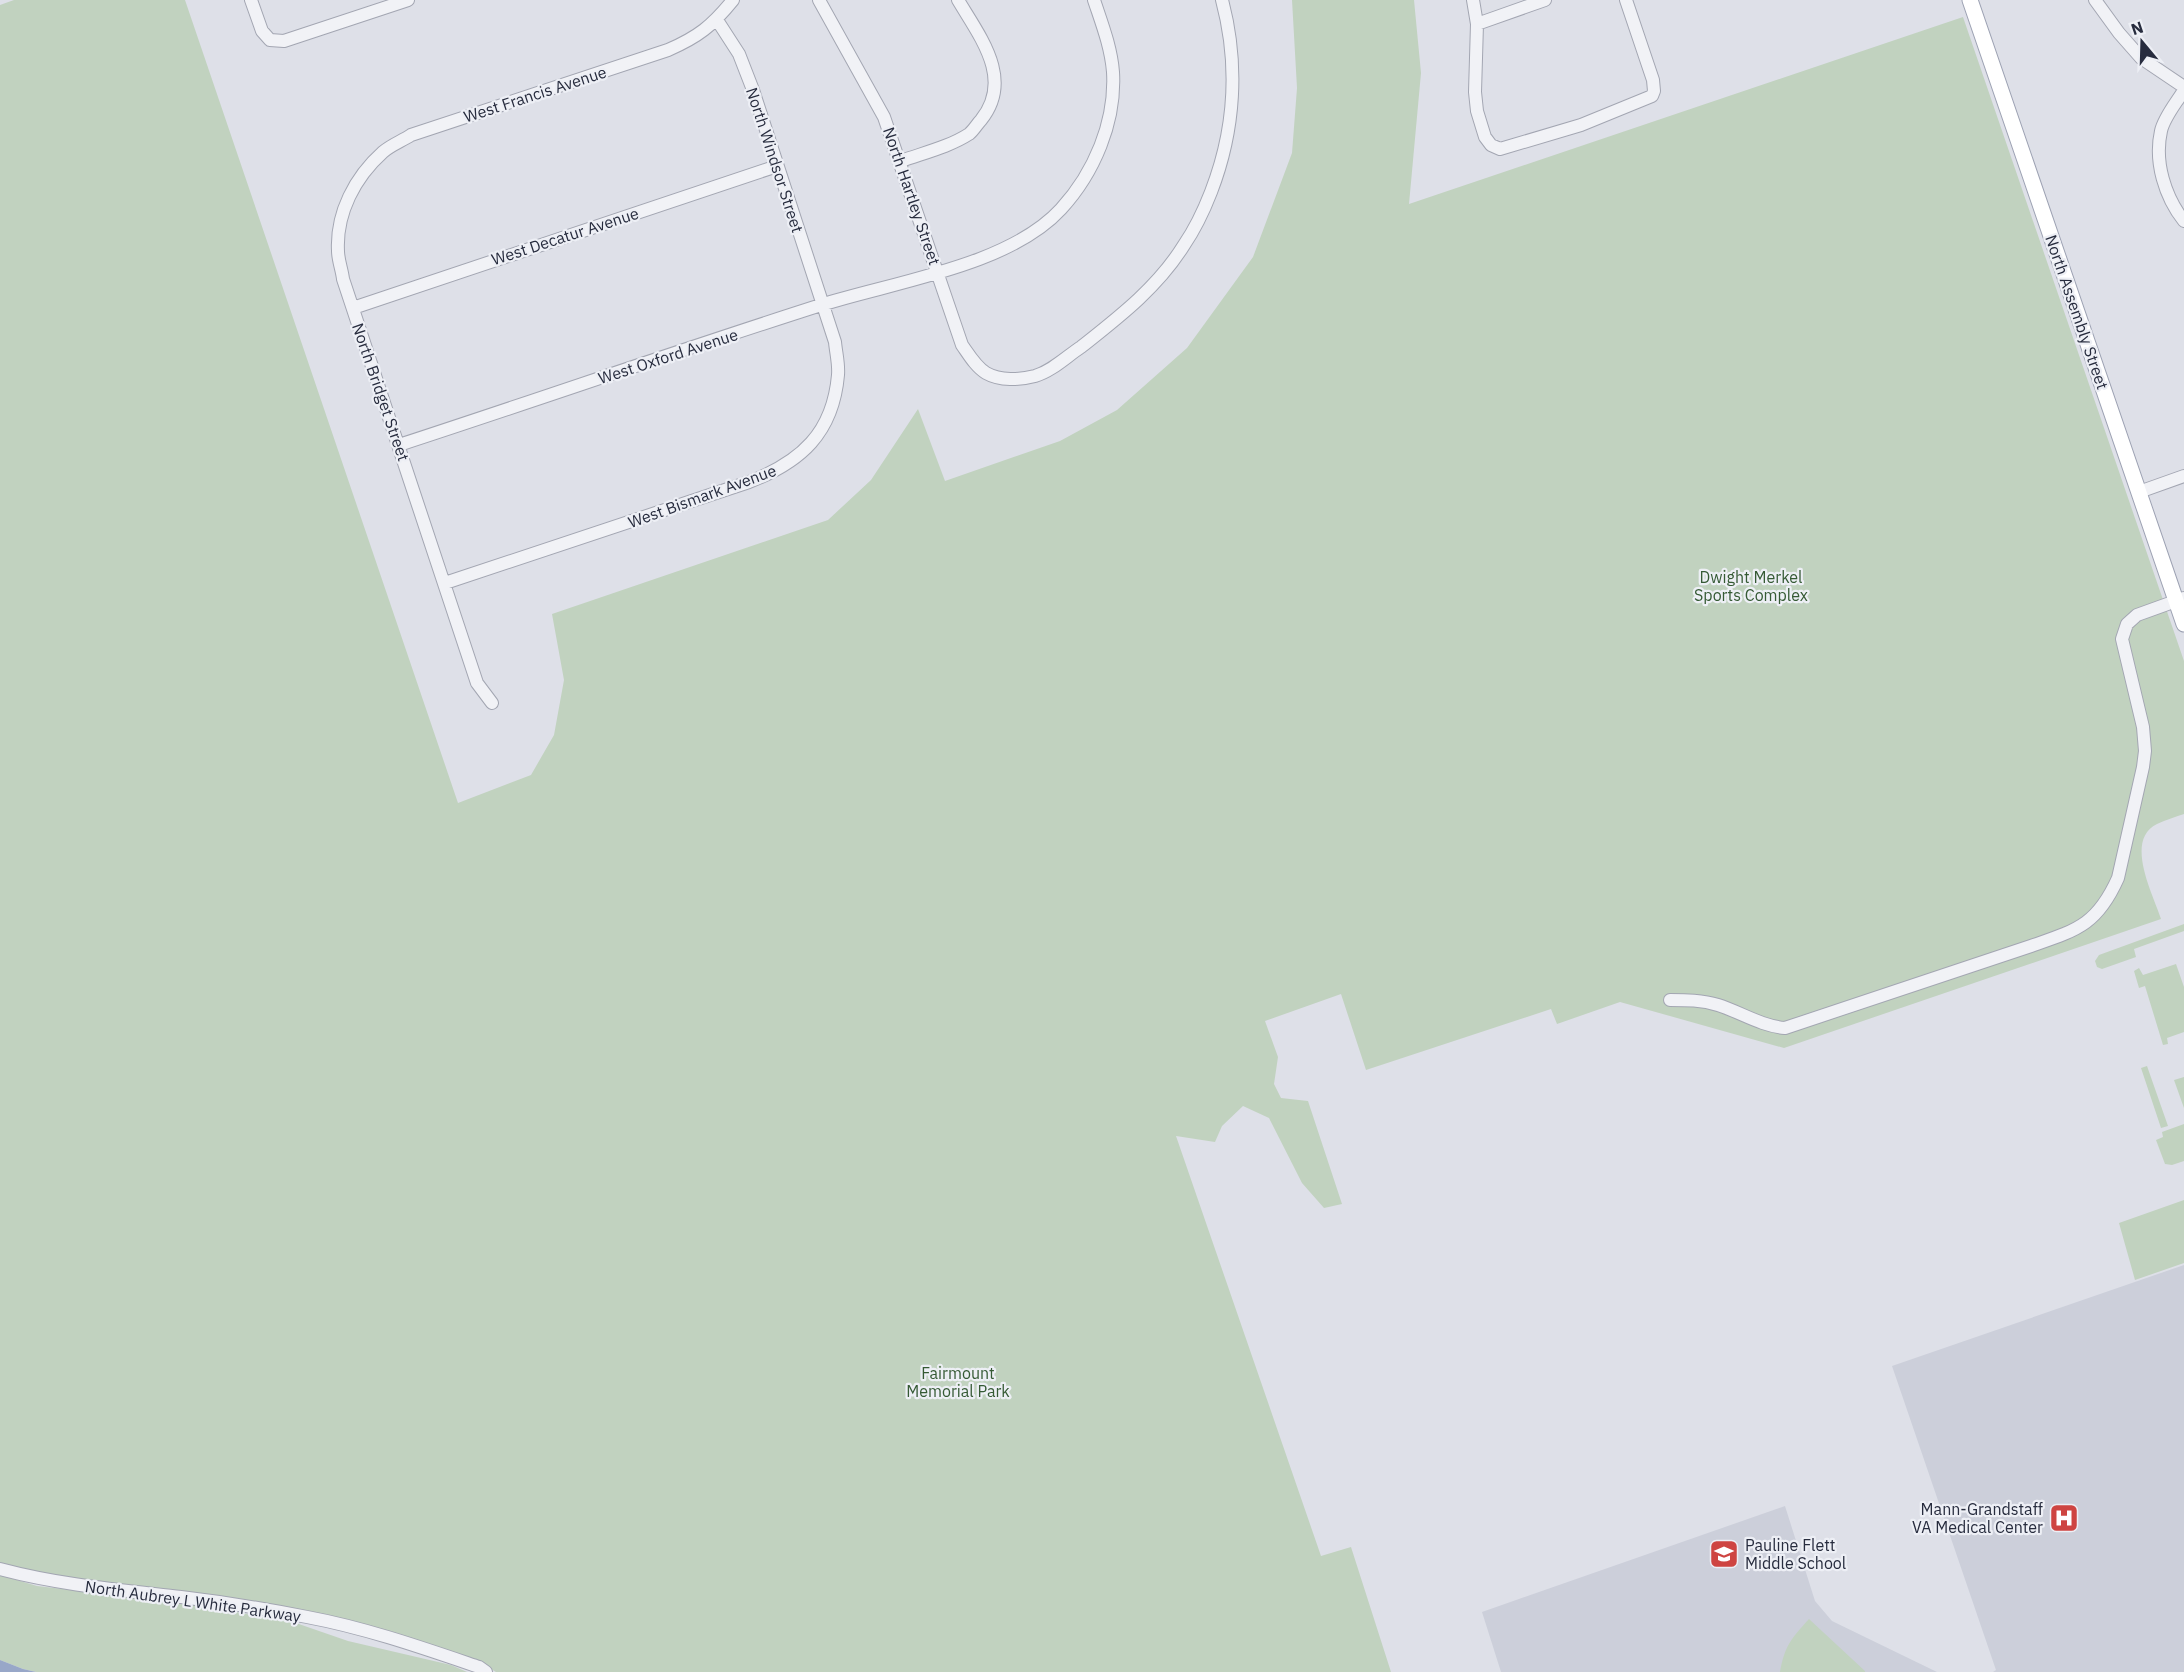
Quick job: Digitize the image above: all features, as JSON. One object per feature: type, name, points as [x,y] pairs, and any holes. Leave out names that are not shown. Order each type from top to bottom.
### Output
[{"type":"main road","name":"North Assembly Street","points":[[1970,0],[2139,492],[2180,599],[2184,624]]},
{"type":"street","points":[[251,0],[262,31],[270,40],[284,41],[376,5],[408,0]]},
{"type":"street","name":"West Francis Avenue","points":[[347,199],[362,173],[384,151],[411,135],[668,50],[691,39],[717,20],[733,0]]},
{"type":"street","name":"North Hartley Street","points":[[819,0],[884,117],[901,161],[962,345],[972,360],[986,373],[1010,380],[1035,376],[1054,367],[1131,308],[1184,246],[1210,193],[1220,165],[1229,126],[1233,92],[1232,57],[1222,0]]},
{"type":"street","points":[[901,161],[945,146],[970,133],[989,110],[996,87],[993,63],[958,0]]},
{"type":"street","name":"West Oxford Avenue","points":[[399,445],[824,304],[938,272],[1000,251],[1032,233],[1061,210],[1084,179],[1103,140],[1111,102],[1113,73],[1107,38],[1094,0]]},
{"type":"street","points":[[1473,0],[1477,24],[1475,92],[1477,111],[1485,137],[1491,145],[1500,148],[1581,125],[1646,99],[1654,91],[1653,80],[1626,0]]},
{"type":"street","points":[[1477,24],[1545,0]]},
{"type":"street","points":[[2095,0],[2118,33],[2141,58],[2184,88],[2161,129],[2158,159],[2166,188],[2177,212],[2184,221]]},
{"type":"street","name":"North Windsor Street","points":[[717,20],[742,63],[753,90],[824,304]]},
{"type":"street","name":"West Decatur Avenue","points":[[353,308],[777,166]]},
{"type":"street","name":"North Bridget Street","points":[[347,199],[339,226],[338,252],[343,279],[477,683],[492,703]]},
{"type":"street","name":"West Bismark Avenue","points":[[445,583],[749,482],[777,471],[801,454],[820,432],[832,406],[838,373],[835,342],[824,304]]},
{"type":"street","points":[[2139,492],[2184,476]]},
{"type":"street","points":[[1670,1000],[1703,1001],[1720,1005],[1766,1024],[1785,1028],[2041,943],[2071,932],[2093,918],[2111,895],[2118,878],[2145,751],[2143,727],[2122,639],[2127,624],[2138,615],[2180,599]]},
{"type":"street","name":"North Aubrey L White Parkway","points":[[0,1569],[30,1577],[89,1587],[183,1597],[309,1617],[397,1640],[478,1667],[486,1672]]},
{"type":"shaded area","name":"Mann-Grandstaff VA Medical Center","points":[[2184,1265],[2184,1672],[1993,1672],[1996,1670],[1892,1366]]},
{"type":"shaded area","name":"Pauline Flett Middle School","points":[[1785,1506],[1815,1601],[1832,1621],[1937,1672],[1501,1672],[1482,1612]]},
{"type":"green space","points":[[14,0],[185,0],[458,803],[531,775],[554,735],[564,680],[552,614],[828,520],[871,480],[918,409],[945,481],[1060,441],[1117,410],[1187,348],[1253,257],[1292,153],[1297,88],[1292,0],[1414,0],[1421,73],[1409,204],[1963,17],[2184,661],[2184,814],[2157,824],[2147,832],[2143,842],[2144,868],[2161,919],[1784,1048],[1620,1002],[1557,1024],[1551,1009],[1366,1070],[1341,994],[1265,1021],[1278,1057],[1274,1084],[1281,1098],[1308,1101],[1342,1204],[1324,1208],[1302,1183],[1269,1118],[1243,1106],[1222,1126],[1215,1142],[1176,1136],[1321,1556],[1351,1547],[1391,1672],[496,1672],[481,1663],[260,1603],[204,1594],[75,1580],[0,1564],[0,5]]},
{"type":"green space","points":[[2184,924],[2184,931],[2134,949],[2136,957],[2102,969],[2097,967],[2095,961],[2099,955]]},
{"type":"green space","points":[[2176,964],[2184,987],[2184,1032],[2167,1038],[2168,1044],[2163,1045],[2145,986],[2139,988],[2134,971],[2139,968],[2143,975]]},
{"type":"green space","points":[[2147,1066],[2168,1126],[2161,1128],[2141,1068]]},
{"type":"green space","points":[[2184,1077],[2184,1108],[2174,1080]]},
{"type":"green space","points":[[2184,1124],[2184,1161],[2172,1165],[2165,1164],[2156,1140],[2163,1137],[2162,1132]]},
{"type":"green space","points":[[2184,1200],[2184,1263],[2135,1280],[2119,1223]]},
{"type":"green space","points":[[0,1575],[37,1586],[183,1603],[293,1622],[348,1641],[451,1665],[467,1672],[36,1672],[0,1660]]},
{"type":"green space","points":[[1809,1619],[1865,1672],[1780,1672],[1790,1643]]},
{"type":"water","points":[[0,1660],[23,1669],[36,1672],[0,1672]]},
{"type":"place","name":"Mann-Grandstaff VA Medical Center","points":[[2064,1518]]},
{"type":"place","name":"Pauline Flett Middle School","points":[[1724,1554]]},
{"type":"park label","name":"Dwight Merkel Sports Complex","points":[[1751,586]]},
{"type":"park label","name":"Fairmount Memorial Park","points":[[958,1382]]}]
